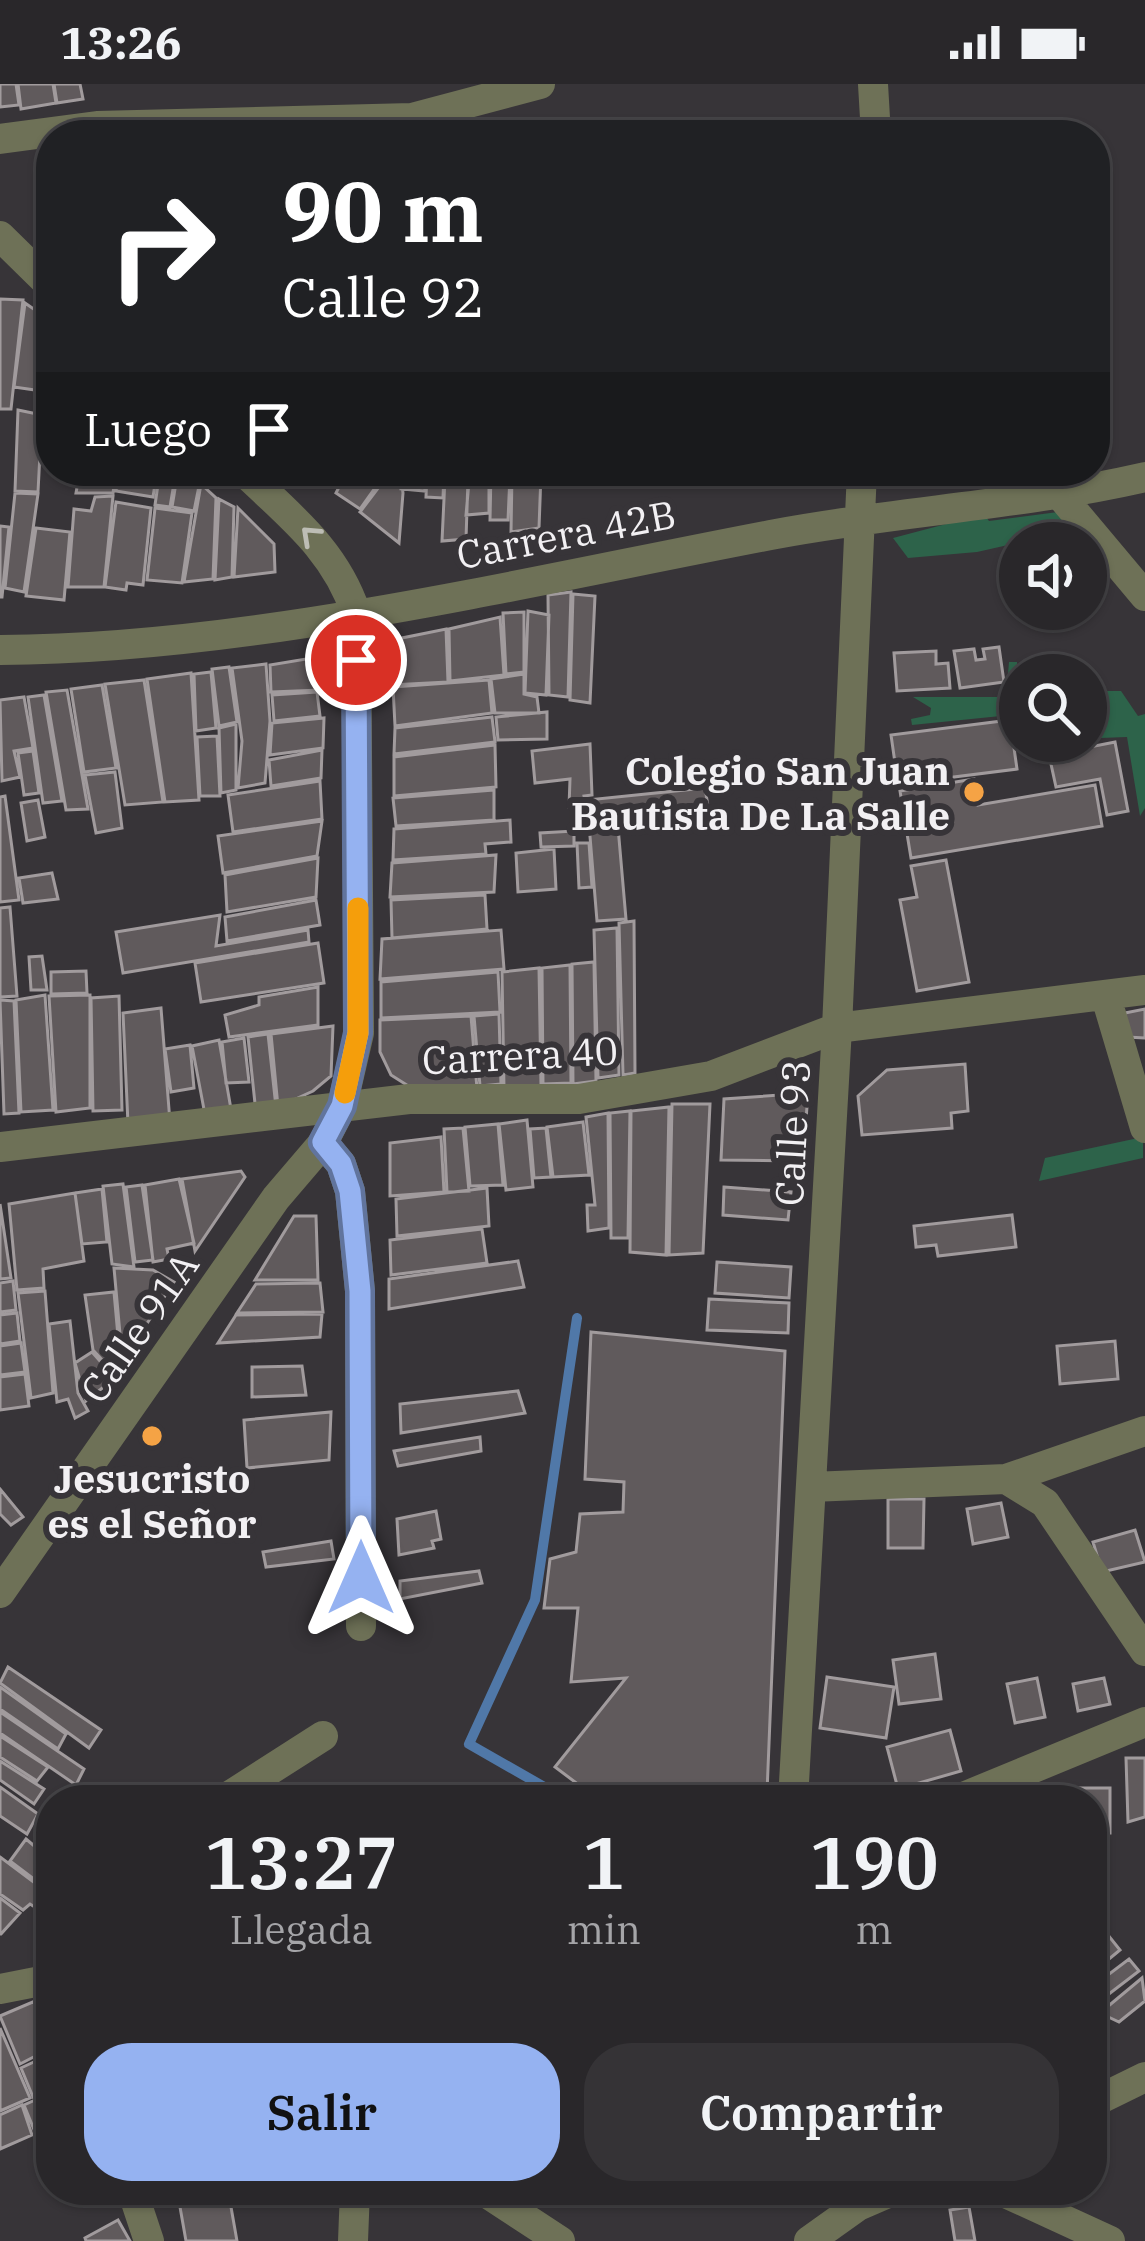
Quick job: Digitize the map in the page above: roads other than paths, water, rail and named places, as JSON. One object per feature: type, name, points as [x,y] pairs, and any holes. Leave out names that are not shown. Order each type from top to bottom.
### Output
[{"type":"street","points":[[334,120],[412,118],[540,84]]},
{"type":"street","points":[[873,84],[875,120]]},
{"type":"street","points":[[0,139],[36,134]]},
{"type":"street","points":[[0,236],[36,271]]},
{"type":"street","name":"Carrera 42B","points":[[1110,485],[1145,477]]},
{"type":"street","points":[[259,486],[325,548],[342,573],[356,613]]},
{"type":"street","name":"Calle 93","points":[[794,1785],[837,1028],[861,486]]},
{"type":"street","name":"Carrera 42B","points":[[0,650],[75,650],[356,613],[860,519],[1060,496],[1105,486]]},
{"type":"street","points":[[1060,496],[1145,596]]},
{"type":"street","name":"Calle 91A","points":[[0,1593],[276,1198],[323,1142],[342,1106],[358,1033],[356,613]]},
{"type":"street","name":"Carrera 40","points":[[0,1147],[410,1099],[579,1099],[711,1076],[837,1028],[1145,990]]},
{"type":"street","points":[[1106,997],[1145,1128]]},
{"type":"street","points":[[323,1142],[341,1164],[350,1191],[360,1291],[361,1625]]},
{"type":"street","points":[[811,1487],[1006,1479],[1145,1431]]},
{"type":"street","points":[[1006,1479],[1046,1503],[1145,1651]]},
{"type":"street","points":[[992,1785],[1145,1722]]},
{"type":"street","points":[[246,1785],[322,1736]]},
{"type":"street","points":[[0,1989],[36,1982]]},
{"type":"street","points":[[1107,2096],[1145,2078]]},
{"type":"street","points":[[137,2205],[149,2241]]},
{"type":"street","points":[[353,2241],[354,2205]]},
{"type":"street","points":[[505,2205],[560,2241]]},
{"type":"street","points":[[808,2241],[860,2205]]},
{"type":"street","points":[[1032,2205],[1110,2241]]},
{"type":"waterway","points":[[541,1785],[469,1744],[535,1600],[577,1318]]},
{"type":"place","name":"Colegio San Juan Bautista De La Salle","points":[[974,792]]},
{"type":"place","name":"Jesucristo es el Señor","points":[[152,1436]]}]
